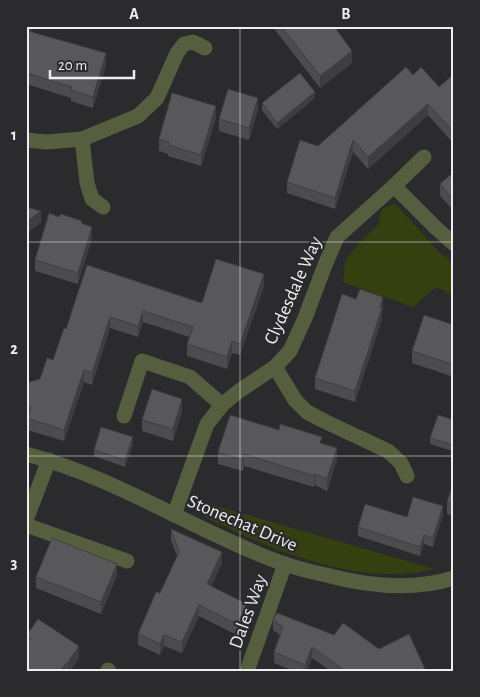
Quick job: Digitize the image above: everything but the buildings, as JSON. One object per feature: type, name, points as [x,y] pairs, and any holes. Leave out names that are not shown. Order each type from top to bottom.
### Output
[{"type":"street","points":[[26,140],[46,142],[82,139],[138,116],[157,98],[177,52],[184,44],[193,42],[205,48]]},
{"type":"street","points":[[82,139],[87,184],[92,199],[104,207]]},
{"type":"street","name":"Clydesdale Way","points":[[174,514],[207,424],[222,406],[275,367],[290,352],[324,265],[337,238],[424,158]]},
{"type":"street","points":[[394,186],[454,244]]},
{"type":"street","points":[[124,416],[142,361],[190,377],[222,406]]},
{"type":"street","points":[[275,367],[295,400],[308,412],[388,451],[401,463],[407,476]]},
{"type":"street","name":"Stonechat Drive","points":[[26,454],[49,460],[101,480],[254,552],[285,564],[366,584],[420,584],[454,578]]},
{"type":"street","points":[[26,520],[49,460]]},
{"type":"street","points":[[26,525],[127,562]]},
{"type":"street","name":"Dales Way","points":[[247,671],[285,564]]},
{"type":"green space","points":[[391,205],[399,208],[439,252],[454,263],[454,296],[442,289],[435,288],[413,307],[343,282],[345,261],[359,243],[379,224],[382,209]]},
{"type":"green space","points":[[202,502],[435,569],[411,573],[378,574],[352,571],[316,562],[261,543],[204,516],[197,503]]}]
